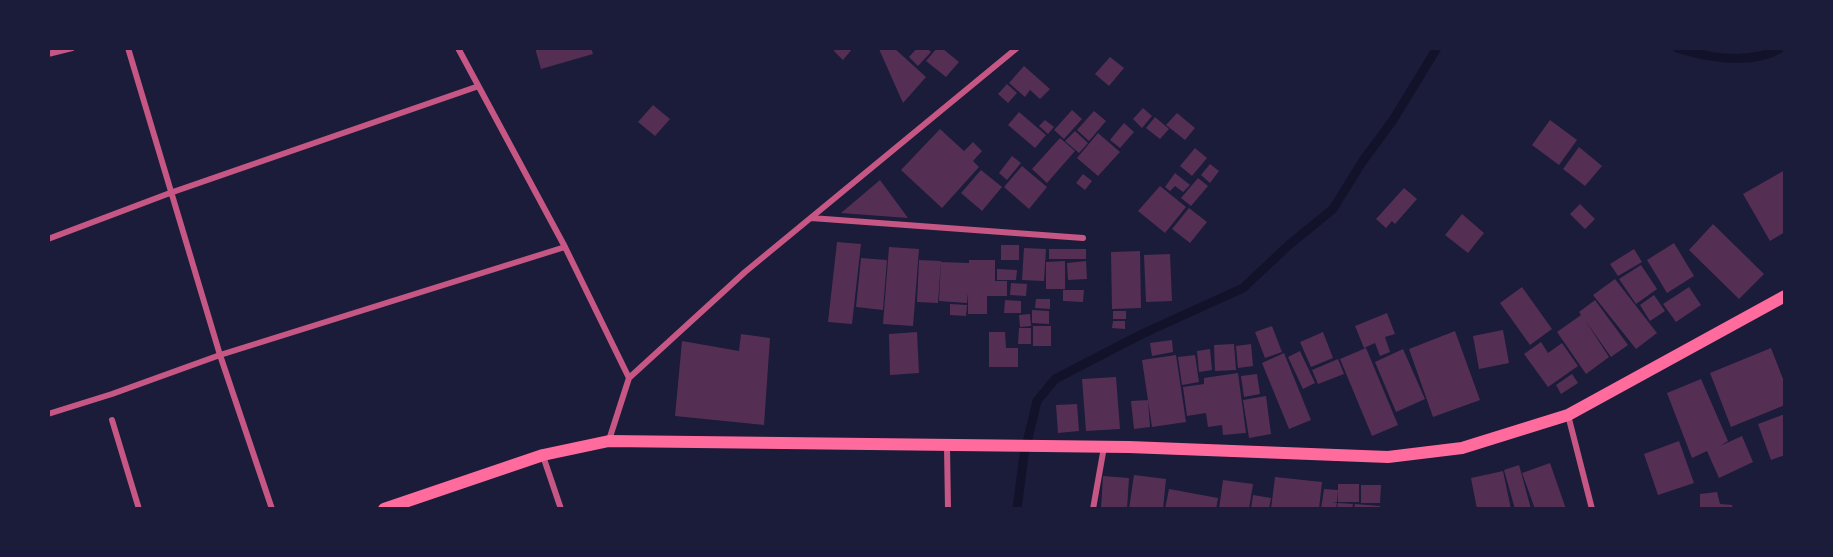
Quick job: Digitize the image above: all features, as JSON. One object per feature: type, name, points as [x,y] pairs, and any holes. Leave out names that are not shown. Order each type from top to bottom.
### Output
[{"type":"main road","points":[[384,509],[416,504],[543,455],[609,441],[947,447],[1104,447],[1389,458],[1462,448],[1568,416],[1785,296]]},
{"type":"street","points":[[48,54],[72,48]]},
{"type":"street","points":[[128,48],[220,355],[272,509]]},
{"type":"street","points":[[458,48],[476,87],[565,247],[629,378]]},
{"type":"street","points":[[609,441],[629,378],[745,272],[1017,48]]},
{"type":"street","points":[[48,239],[170,193],[476,87]]},
{"type":"street","points":[[810,218],[1083,238]]},
{"type":"street","points":[[48,414],[112,394],[220,355],[565,247]]},
{"type":"street","points":[[1568,416],[1592,509]]},
{"type":"street","points":[[112,420],[139,509]]},
{"type":"street","points":[[947,447],[948,509]]},
{"type":"street","points":[[1093,509],[1104,447]]},
{"type":"street","points":[[543,455],[561,509]]},
{"type":"building","points":[[535,48],[591,48],[593,54],[541,69]]},
{"type":"building","points":[[836,48],[853,48],[843,60],[834,51]]},
{"type":"building","points":[[894,48],[926,77],[903,103],[879,49]]},
{"type":"building","points":[[917,48],[927,48],[931,52],[918,66],[909,57]]},
{"type":"building","points":[[937,48],[942,48],[959,62],[946,77],[926,61]]},
{"type":"building","points":[[1110,57],[1124,68],[1109,86],[1095,74]]},
{"type":"building","points":[[1024,66],[1050,89],[1040,99],[1030,90],[1025,97],[1009,83]]},
{"type":"building","points":[[1007,84],[1017,93],[1008,103],[998,94]]},
{"type":"building","points":[[653,105],[670,119],[655,136],[638,122]]},
{"type":"building","points":[[1143,108],[1152,116],[1142,128],[1133,119]]},
{"type":"building","points":[[1072,110],[1082,119],[1064,139],[1054,130]]},
{"type":"building","points":[[1094,111],[1106,121],[1089,141],[1077,130]]},
{"type":"building","points":[[1019,112],[1046,135],[1035,148],[1008,125]]},
{"type":"building","points":[[1177,113],[1195,128],[1185,140],[1166,125]]},
{"type":"building","points":[[1155,117],[1169,129],[1160,139],[1146,128]]},
{"type":"building","points":[[1045,120],[1054,127],[1048,134],[1039,126]]},
{"type":"building","points":[[1550,120],[1577,140],[1559,165],[1532,145]]},
{"type":"building","points":[[1124,123],[1134,132],[1120,148],[1110,140]]},
{"type":"building","points":[[940,129],[964,151],[973,142],[982,151],[973,161],[979,167],[942,208],[901,170]]},
{"type":"building","points":[[1075,131],[1088,143],[1079,153],[1065,141]]},
{"type":"building","points":[[1098,133],[1120,152],[1098,176],[1077,158]]},
{"type":"building","points":[[1060,138],[1075,151],[1047,183],[1032,169]]},
{"type":"building","points":[[1579,147],[1602,166],[1585,186],[1563,169]]},
{"type":"building","points":[[1195,148],[1207,158],[1192,176],[1180,166]]},
{"type":"building","points":[[1012,156],[1021,163],[1007,180],[999,173]]},
{"type":"building","points":[[1210,164],[1219,171],[1210,183],[1201,175]]},
{"type":"building","points":[[1022,166],[1047,187],[1029,209],[1004,187]]},
{"type":"building","points":[[981,170],[1002,187],[982,211],[961,193]]},
{"type":"building","points":[[1785,170],[1785,232],[1770,241],[1743,194]]},
{"type":"building","points":[[1175,173],[1190,185],[1183,192],[1175,186],[1170,191],[1165,187]]},
{"type":"building","points":[[1083,174],[1092,181],[1085,190],[1076,183]]},
{"type":"building","points":[[1198,178],[1208,186],[1191,206],[1181,198]]},
{"type":"building","points":[[880,180],[908,218],[841,213]]},
{"type":"building","points":[[1160,186],[1186,207],[1165,233],[1138,211]]},
{"type":"building","points":[[1404,188],[1417,199],[1395,224],[1392,221],[1386,228],[1376,219]]},
{"type":"building","points":[[1580,204],[1595,219],[1585,229],[1570,214]]},
{"type":"building","points":[[1189,208],[1207,222],[1190,243],[1172,229]]},
{"type":"building","points":[[1462,214],[1484,233],[1468,253],[1445,235]]},
{"type":"building","points":[[1713,224],[1764,274],[1739,299],[1689,250]]},
{"type":"building","points":[[837,242],[861,244],[852,324],[828,322]]},
{"type":"building","points":[[1674,243],[1694,276],[1667,293],[1647,260]]},
{"type":"building","points":[[1001,245],[1019,245],[1019,260],[1001,260]]},
{"type":"building","points":[[889,247],[919,249],[913,326],[883,324]]},
{"type":"building","points":[[1024,248],[1046,249],[1044,281],[1022,280]]},
{"type":"building","points":[[1049,249],[1086,249],[1086,259],[1049,259]]},
{"type":"building","points":[[1634,249],[1642,262],[1618,276],[1610,264]]},
{"type":"building","points":[[1140,251],[1141,308],[1112,309],[1111,252]]},
{"type":"building","points":[[1170,254],[1172,301],[1146,302],[1144,255]]},
{"type":"building","points":[[861,258],[887,260],[883,310],[856,307]]},
{"type":"building","points":[[919,260],[941,261],[938,303],[917,302]]},
{"type":"building","points":[[969,260],[995,260],[995,281],[1007,281],[1007,296],[987,296],[987,314],[968,314],[968,293],[967,303],[939,301],[941,262],[969,263]]},
{"type":"building","points":[[1065,261],[1065,289],[1046,289],[1046,262]]},
{"type":"building","points":[[1086,261],[1087,279],[1068,280],[1067,263]]},
{"type":"building","points":[[1641,265],[1657,289],[1636,304],[1619,279]]},
{"type":"building","points":[[997,269],[1017,270],[1016,280],[997,280]]},
{"type":"building","points":[[1615,279],[1657,333],[1636,349],[1593,295]]},
{"type":"building","points":[[1011,283],[1027,284],[1026,296],[1010,295]]},
{"type":"building","points":[[1522,287],[1552,329],[1530,345],[1500,303]]},
{"type":"building","points":[[1689,287],[1701,305],[1676,322],[1663,304]]},
{"type":"building","points":[[1063,290],[1084,290],[1083,302],[1063,301]]},
{"type":"building","points":[[1654,295],[1665,311],[1650,321],[1640,305]]},
{"type":"building","points":[[1036,299],[1050,299],[1050,309],[1035,308]]},
{"type":"building","points":[[1005,300],[1021,301],[1021,313],[1004,313]]},
{"type":"building","points":[[1595,300],[1628,345],[1611,357],[1585,320],[1609,357],[1586,374],[1557,332],[1581,315],[1579,312]]},
{"type":"building","points":[[950,304],[967,305],[966,316],[950,315]]},
{"type":"building","points":[[1032,310],[1049,311],[1049,324],[1032,323]]},
{"type":"building","points":[[1113,311],[1126,311],[1126,319],[1113,319]]},
{"type":"building","points":[[1387,313],[1395,334],[1385,337],[1390,352],[1380,356],[1375,343],[1364,348],[1355,326]]},
{"type":"building","points":[[1030,314],[1031,326],[1020,327],[1019,315]]},
{"type":"building","points":[[1113,321],[1125,321],[1125,329],[1112,328]]},
{"type":"building","points":[[1033,326],[1051,326],[1051,346],[1033,346]]},
{"type":"building","points":[[1272,326],[1282,352],[1265,358],[1255,332]]},
{"type":"building","points":[[1019,328],[1031,328],[1031,344],[1018,344]]},
{"type":"building","points":[[1503,330],[1509,363],[1479,369],[1473,336]]},
{"type":"building","points":[[1455,331],[1480,400],[1433,417],[1409,349]]},
{"type":"building","points":[[917,332],[919,373],[890,375],[889,334]]},
{"type":"building","points":[[989,332],[1005,332],[1006,348],[1018,348],[1018,367],[989,367]]},
{"type":"building","points":[[1323,332],[1333,358],[1311,367],[1300,342]]},
{"type":"building","points":[[741,334],[770,338],[764,425],[675,416],[682,341],[739,351]]},
{"type":"building","points":[[1172,340],[1173,352],[1152,356],[1150,343]]},
{"type":"building","points":[[1541,342],[1548,353],[1562,343],[1578,366],[1548,387],[1524,354]]},
{"type":"building","points":[[1234,344],[1236,370],[1215,371],[1214,345]]},
{"type":"building","points":[[1251,344],[1253,366],[1238,368],[1236,346]]},
{"type":"building","points":[[1366,348],[1398,425],[1372,436],[1340,359]]},
{"type":"building","points":[[1771,348],[1785,384],[1785,405],[1731,427],[1710,373]]},
{"type":"building","points":[[1210,349],[1212,370],[1199,372],[1197,351]]},
{"type":"building","points":[[1403,349],[1425,399],[1396,412],[1375,362]]},
{"type":"building","points":[[1300,351],[1315,383],[1303,389],[1288,357]]},
{"type":"building","points":[[1284,353],[1311,420],[1289,429],[1262,363]]},
{"type":"building","points":[[1176,355],[1186,422],[1152,427],[1142,360]]},
{"type":"building","points":[[1195,355],[1199,382],[1182,385],[1178,357]]},
{"type":"building","points":[[1338,359],[1344,374],[1318,384],[1312,370]]},
{"type":"building","points":[[1238,373],[1246,433],[1223,435],[1222,425],[1208,427],[1206,413],[1187,416],[1183,387],[1204,384],[1204,378]]},
{"type":"building","points":[[1257,374],[1260,394],[1244,397],[1241,376]]},
{"type":"building","points":[[1572,374],[1578,383],[1561,394],[1556,385]]},
{"type":"building","points":[[1116,377],[1120,429],[1086,431],[1082,379]]},
{"type":"building","points":[[1701,379],[1728,441],[1720,446],[1742,436],[1753,462],[1719,478],[1707,451],[1692,458],[1667,393]]},
{"type":"building","points":[[1266,396],[1271,434],[1249,438],[1243,400]]},
{"type":"building","points":[[1148,400],[1150,427],[1134,429],[1131,401]]},
{"type":"building","points":[[1077,404],[1079,431],[1058,433],[1056,405]]},
{"type":"building","points":[[1785,414],[1785,455],[1771,460],[1758,424]]},
{"type":"building","points":[[1679,441],[1694,483],[1658,495],[1644,454]]},
{"type":"building","points":[[1550,463],[1566,509],[1535,509],[1522,473]]},
{"type":"building","points":[[1519,465],[1531,509],[1515,509],[1504,470]]},
{"type":"building","points":[[1503,471],[1511,509],[1477,509],[1471,478]]},
{"type":"building","points":[[1134,475],[1166,479],[1163,509],[1129,509]]},
{"type":"building","points":[[1103,476],[1129,478],[1127,509],[1101,509]]},
{"type":"building","points":[[1275,477],[1322,482],[1319,509],[1271,509]]},
{"type":"building","points":[[1223,480],[1253,484],[1249,509],[1219,509]]},
{"type":"building","points":[[1338,484],[1359,484],[1359,502],[1338,502]]},
{"type":"building","points":[[1361,485],[1381,485],[1380,503],[1361,503]]},
{"type":"building","points":[[1169,489],[1218,498],[1216,509],[1165,509]]},
{"type":"building","points":[[1324,489],[1338,490],[1337,502],[1333,502],[1337,503],[1336,509],[1321,509]]},
{"type":"building","points":[[1717,492],[1720,504],[1732,505],[1733,509],[1700,509],[1700,494]]},
{"type":"building","points":[[1253,495],[1271,498],[1269,509],[1251,509]]},
{"type":"building","points":[[1338,503],[1353,504],[1352,509],[1337,509]]},
{"type":"building","points":[[1355,504],[1380,506],[1380,509],[1354,509]]},
{"type":"waterway","points":[[1017,509],[1024,455],[1037,401],[1055,379],[1142,334],[1243,288],[1290,244],[1333,209],[1362,162],[1393,120],[1437,48]]},
{"type":"waterway","points":[[1677,48],[1702,55],[1743,59],[1769,54],[1781,48]]}]
